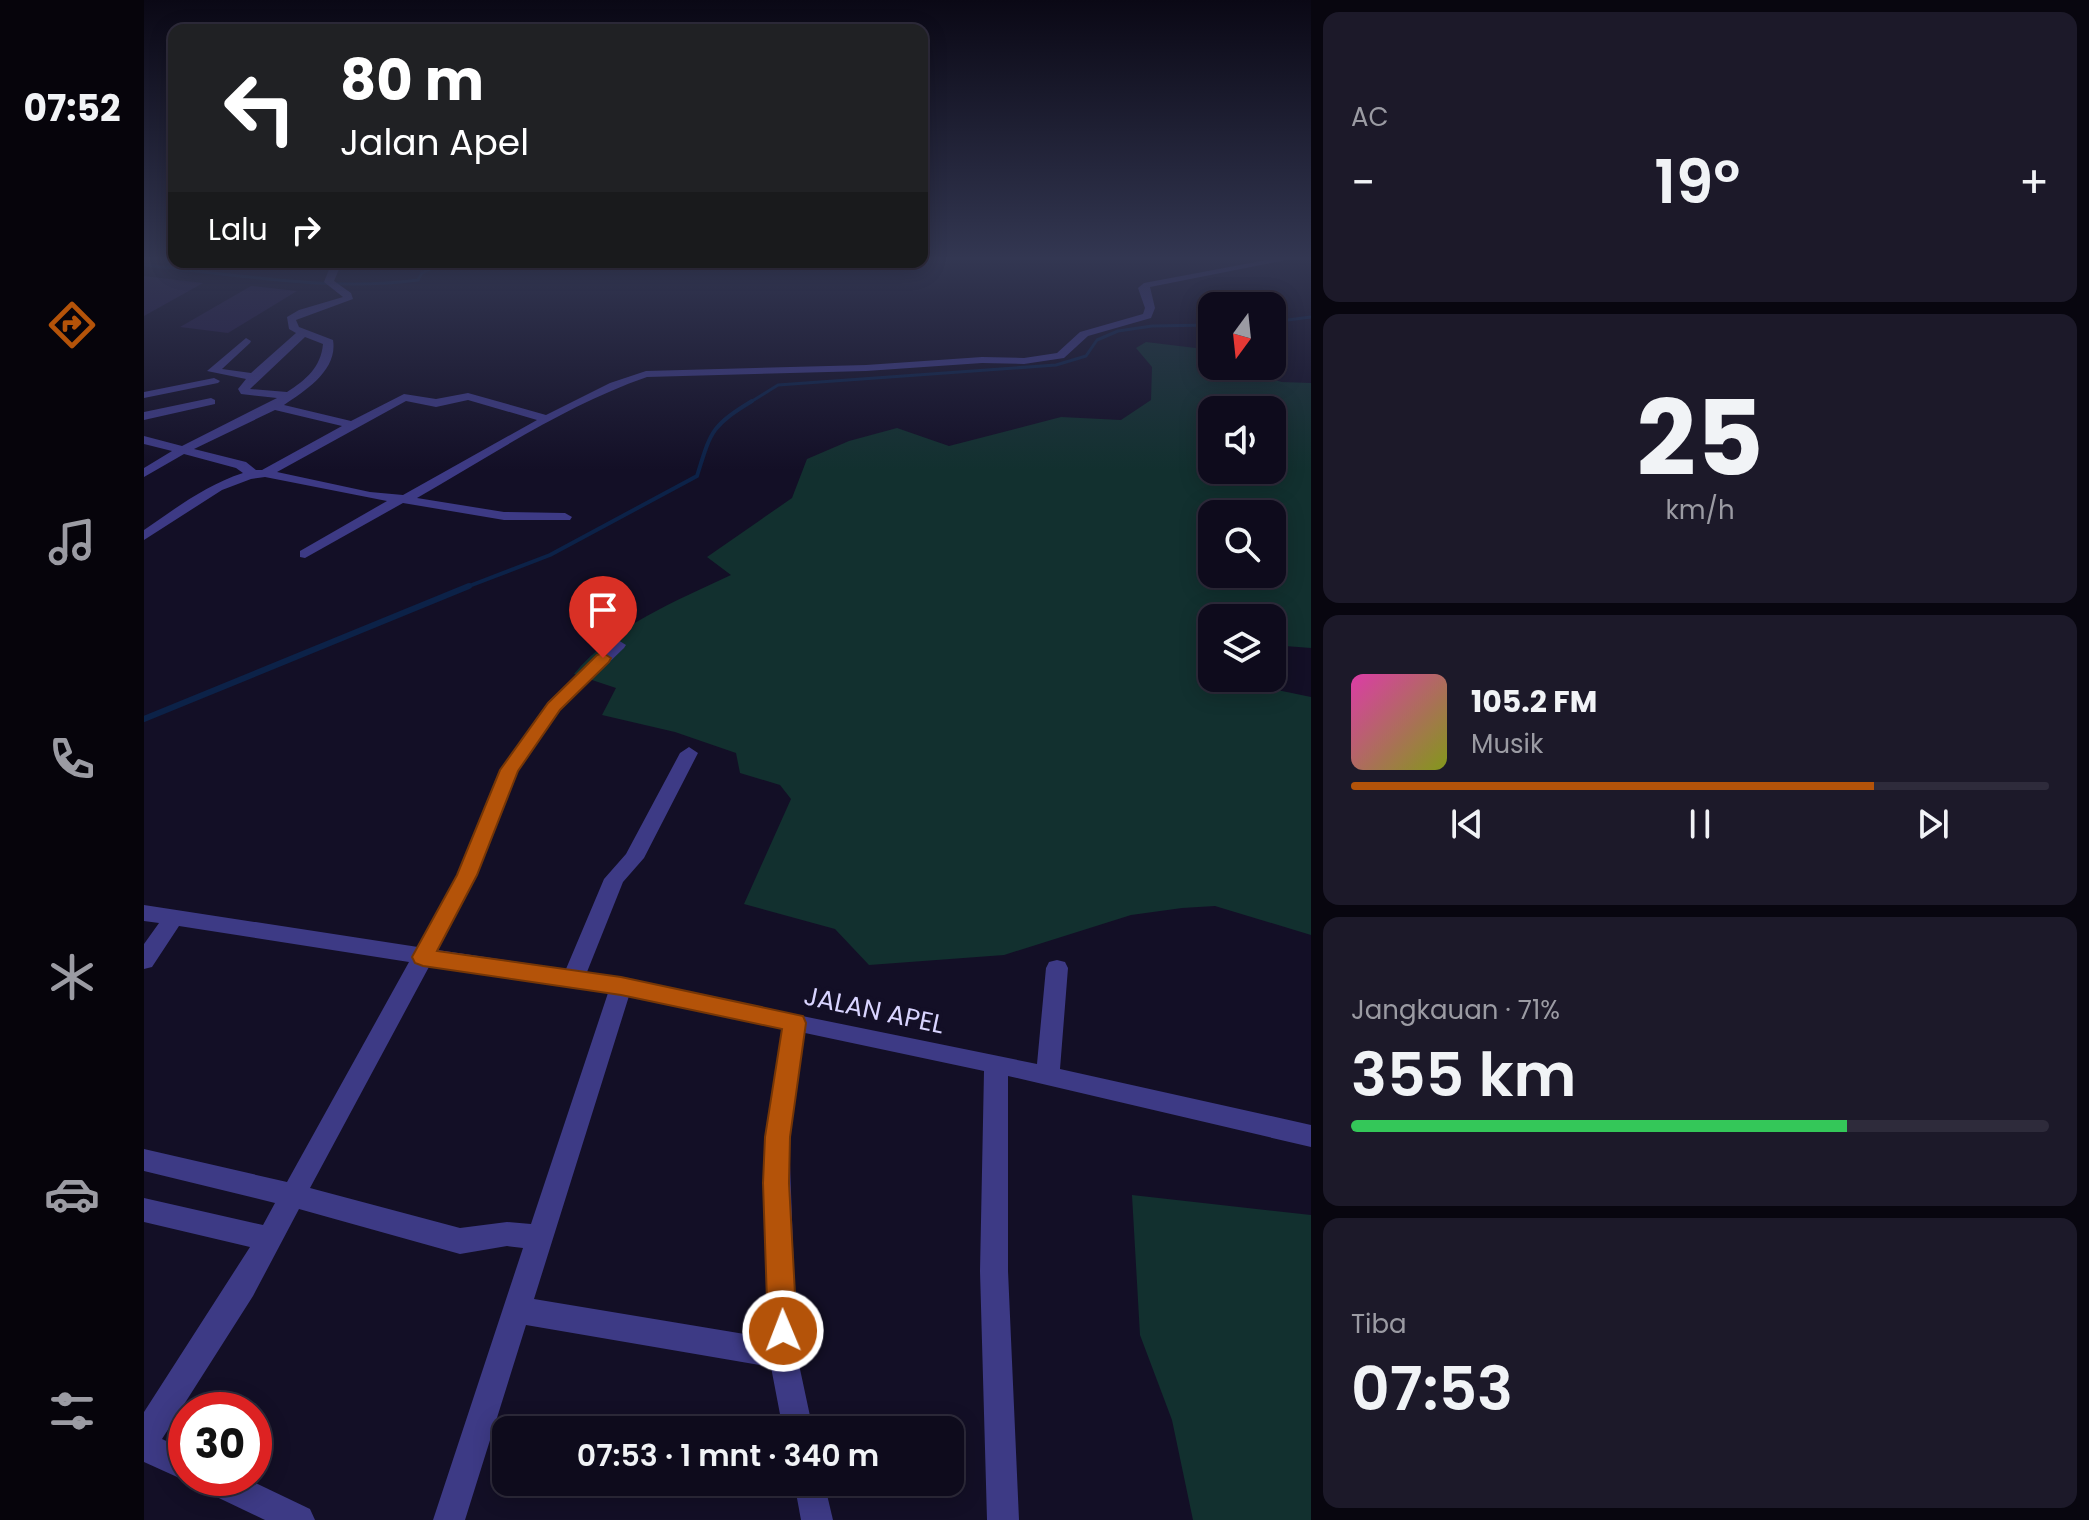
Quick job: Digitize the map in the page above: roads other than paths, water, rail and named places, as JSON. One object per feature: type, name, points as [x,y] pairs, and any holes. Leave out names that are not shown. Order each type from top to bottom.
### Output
[{"type":"street","points":[[144,473],[184,449],[275,406],[319,371],[330,350],[327,341],[294,328]]},
{"type":"street","points":[[305,554],[547,419],[614,385],[646,374],[866,368],[952,361],[1024,361],[1060,356],[1084,334],[1105,328]]},
{"type":"street","points":[[288,396],[244,391],[253,378],[304,332]]},
{"type":"street","points":[[246,341],[213,371],[253,378]]},
{"type":"street","points":[[144,395],[214,381]]},
{"type":"street","points":[[144,536],[231,481],[258,473],[404,397],[436,403],[468,396],[547,419]]},
{"type":"street","points":[[144,416],[211,402]]},
{"type":"street","points":[[275,406],[353,425]]},
{"type":"street","points":[[144,440],[241,465],[258,473],[467,513],[513,518],[565,517]]},
{"type":"street","points":[[144,1439],[243,1287],[467,875],[509,770],[554,706],[618,645]]},
{"type":"street","points":[[573,979],[614,879],[634,858],[689,753]]},
{"type":"street","name":"JALAN APEL","points":[[144,913],[621,986],[996,1064],[1311,1136]]},
{"type":"street","points":[[144,961],[173,918]]},
{"type":"street","points":[[1048,1078],[1057,968]]},
{"type":"street","points":[[449,1520],[621,986]]},
{"type":"street","points":[[795,1023],[777,1137],[776,1183],[782,1257],[783,1355],[795,1416]]},
{"type":"street","points":[[996,1064],[994,1271],[1003,1520]]},
{"type":"street","points":[[144,1160],[292,1195],[460,1241],[507,1234],[539,1237]]},
{"type":"street","points":[[144,1210],[268,1239]]},
{"type":"street","points":[[516,1309],[583,1323],[783,1355]]},
{"type":"street","points":[[144,1446],[168,1457]]},
{"type":"street","points":[[249,1496],[299,1520]]},
{"type":"street","points":[[812,1496],[817,1520]]},
{"type":"waterway","points":[[749,403],[778,385],[1056,365],[1086,356],[1097,340],[1118,331],[1139,328]]},
{"type":"waterway","points":[[466,587],[550,555],[697,476],[714,431],[749,403]]},
{"type":"waterway","points":[[144,719],[466,587]]}]
